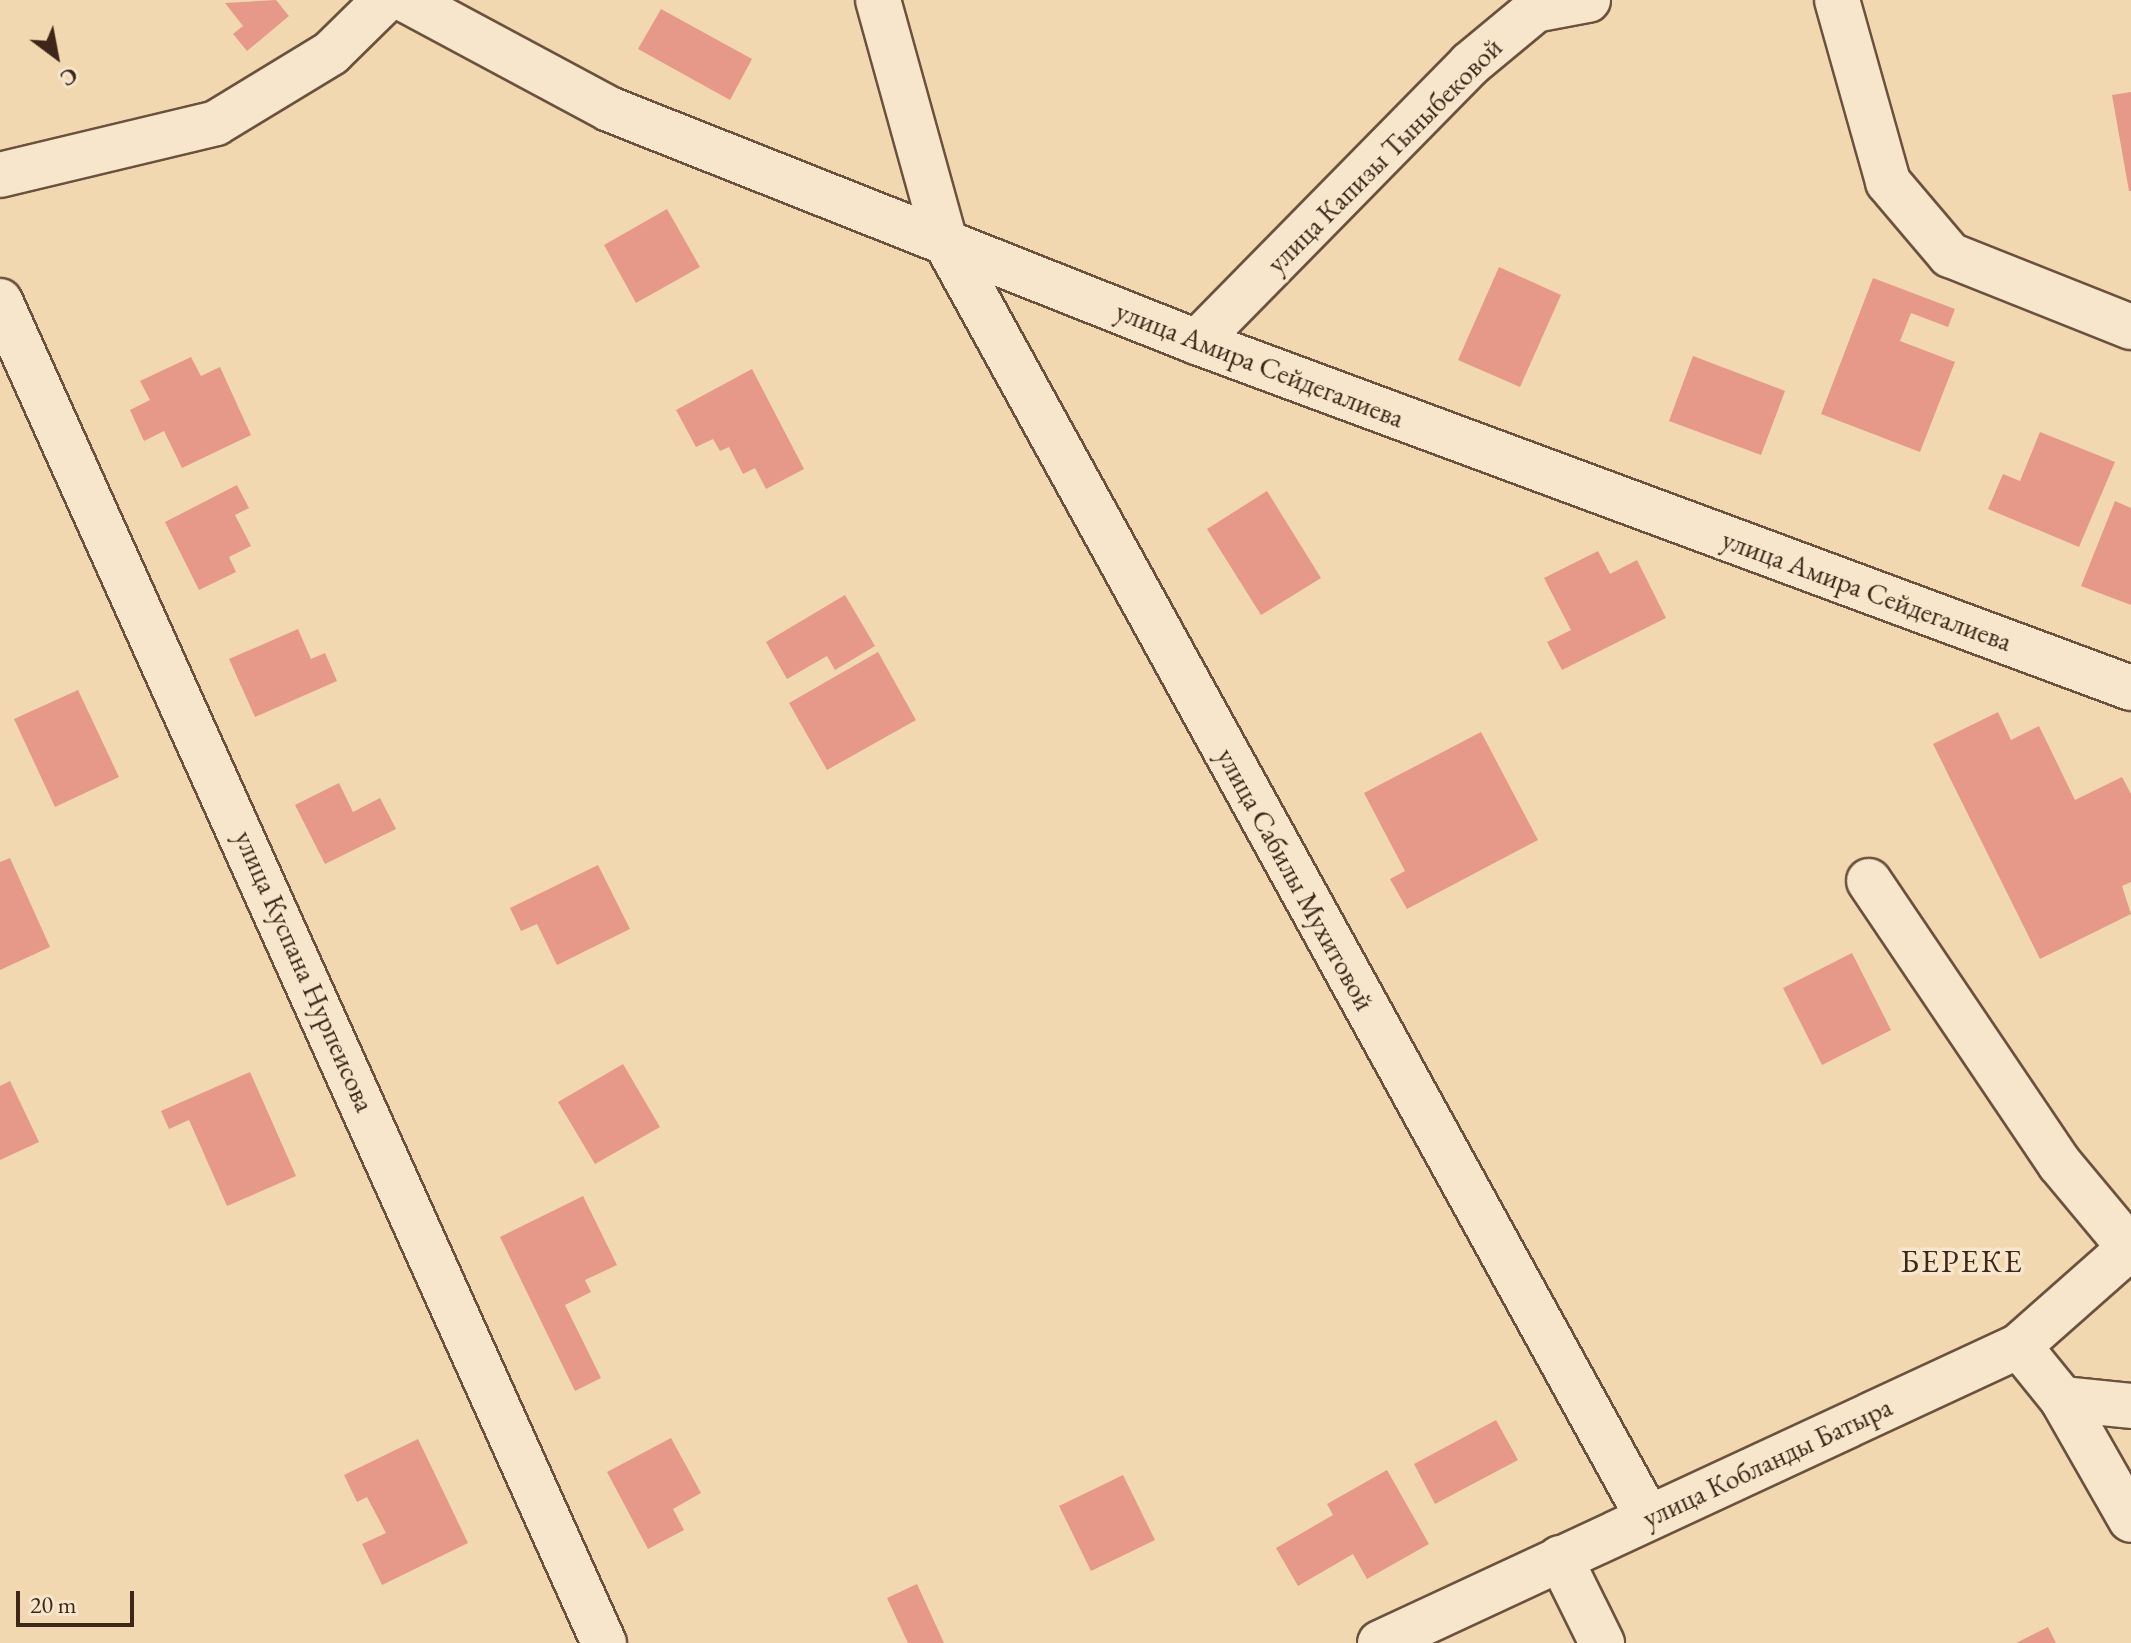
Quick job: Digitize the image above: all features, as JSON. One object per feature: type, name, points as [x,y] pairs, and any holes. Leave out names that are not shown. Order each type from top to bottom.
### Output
[{"type":"street","points":[[0,175],[216,123],[331,53],[385,0]]},
{"type":"street","name":"улица Амира Сейдегалиева","points":[[406,0],[609,109],[1197,342],[2131,688]]},
{"type":"street","name":"улица Сабилы Мухитовой","points":[[878,0],[945,241],[1647,1516]]},
{"type":"street","name":"улица Капизы Тыныбековой","points":[[1197,342],[1470,64],[1535,10],[1588,0]]},
{"type":"street","points":[[1837,0],[1888,182],[1950,255],[2131,327]]},
{"type":"street","name":"улица Куспана Нурпеисова","points":[[0,301],[604,1643]]},
{"type":"street","points":[[1869,881],[2060,1164],[2130,1247]]},
{"type":"street","name":"улица Кобланды Батыра","points":[[1380,1643],[1647,1516],[2019,1346],[2130,1247]]},
{"type":"street","points":[[2019,1346],[2062,1399],[2131,1520]]},
{"type":"street","points":[[2062,1399],[2131,1406]]},
{"type":"street","points":[[1560,1558],[1602,1643]]},
{"type":"building","points":[[276,0],[289,16],[247,51],[233,34],[243,26],[225,3]]},
{"type":"building","points":[[661,9],[752,59],[730,100],[638,49]]},
{"type":"building","points":[[2131,92],[2131,191],[2129,191],[2112,95]]},
{"type":"building","points":[[667,209],[700,267],[636,303],[604,245]]},
{"type":"building","points":[[1499,267],[1561,295],[1520,387],[1458,360]]},
{"type":"building","points":[[1873,278],[1955,309],[1948,327],[1911,313],[1900,341],[1955,362],[1920,452],[1821,414]]},
{"type":"building","points":[[1693,356],[1785,391],[1761,455],[1669,421]]},
{"type":"building","points":[[191,357],[201,376],[220,367],[251,435],[182,468],[164,431],[144,441],[130,410],[150,400],[140,381]]},
{"type":"building","points":[[752,369],[804,469],[766,489],[755,468],[743,474],[729,447],[720,451],[713,439],[696,447],[676,410]]},
{"type":"building","points":[[2040,432],[2115,462],[2079,547],[1988,509],[2003,474],[2020,481]]},
{"type":"building","points":[[237,485],[249,508],[235,515],[251,546],[229,557],[236,572],[199,590],[165,522]]},
{"type":"building","points":[[1267,491],[1321,578],[1261,615],[1207,529]]},
{"type":"building","points":[[2115,501],[2131,508],[2131,605],[2081,586]]},
{"type":"building","points":[[1598,551],[1610,574],[1637,560],[1666,618],[1562,670],[1547,642],[1571,630],[1544,578]]},
{"type":"building","points":[[845,595],[875,646],[835,670],[827,656],[787,679],[766,642]]},
{"type":"building","points":[[298,629],[311,659],[325,653],[337,681],[255,717],[229,659]]},
{"type":"building","points":[[878,652],[916,720],[827,770],[789,703]]},
{"type":"building","points":[[78,690],[119,777],[55,807],[14,719]]},
{"type":"building","points":[[1998,712],[2011,740],[2039,726],[2075,800],[2122,777],[2131,794],[2131,882],[2122,886],[2131,914],[2040,959],[1933,744]]},
{"type":"building","points":[[1481,732],[1538,840],[1407,909],[1390,879],[1405,871],[1364,793]]},
{"type":"building","points":[[339,783],[353,812],[380,798],[396,829],[325,864],[295,805]]},
{"type":"building","points":[[10,858],[50,947],[0,970],[0,862]]},
{"type":"building","points":[[598,865],[630,929],[557,965],[537,924],[521,931],[510,908]]},
{"type":"building","points":[[1852,953],[1891,1030],[1822,1065],[1783,988]]},
{"type":"building","points":[[623,1064],[660,1127],[595,1164],[558,1102]]},
{"type":"building","points":[[250,1072],[296,1176],[227,1206],[189,1120],[169,1129],[161,1111]]},
{"type":"building","points":[[10,1081],[39,1142],[0,1160],[0,1086]]},
{"type":"building","points":[[583,1196],[617,1265],[585,1280],[591,1292],[565,1305],[601,1378],[575,1391],[500,1237]]},
{"type":"building","points":[[1496,1420],[1518,1460],[1435,1504],[1414,1464]]},
{"type":"building","points":[[671,1438],[701,1493],[673,1509],[684,1530],[648,1549],[607,1472]]},
{"type":"building","points":[[418,1439],[468,1543],[382,1585],[362,1544],[386,1533],[367,1497],[357,1502],[344,1475]]},
{"type":"building","points":[[1387,1470],[1429,1544],[1367,1579],[1353,1554],[1298,1586],[1276,1548],[1333,1515],[1327,1504]]},
{"type":"building","points":[[1123,1475],[1155,1540],[1091,1571],[1059,1506]]},
{"type":"building","points":[[917,1584],[944,1643],[908,1643],[887,1598]]},
{"type":"building","points":[[2048,1627],[2056,1643],[2016,1643]]},
{"type":"district","name":"БЕРЕКЕ","points":[[1962,1261]]}]
